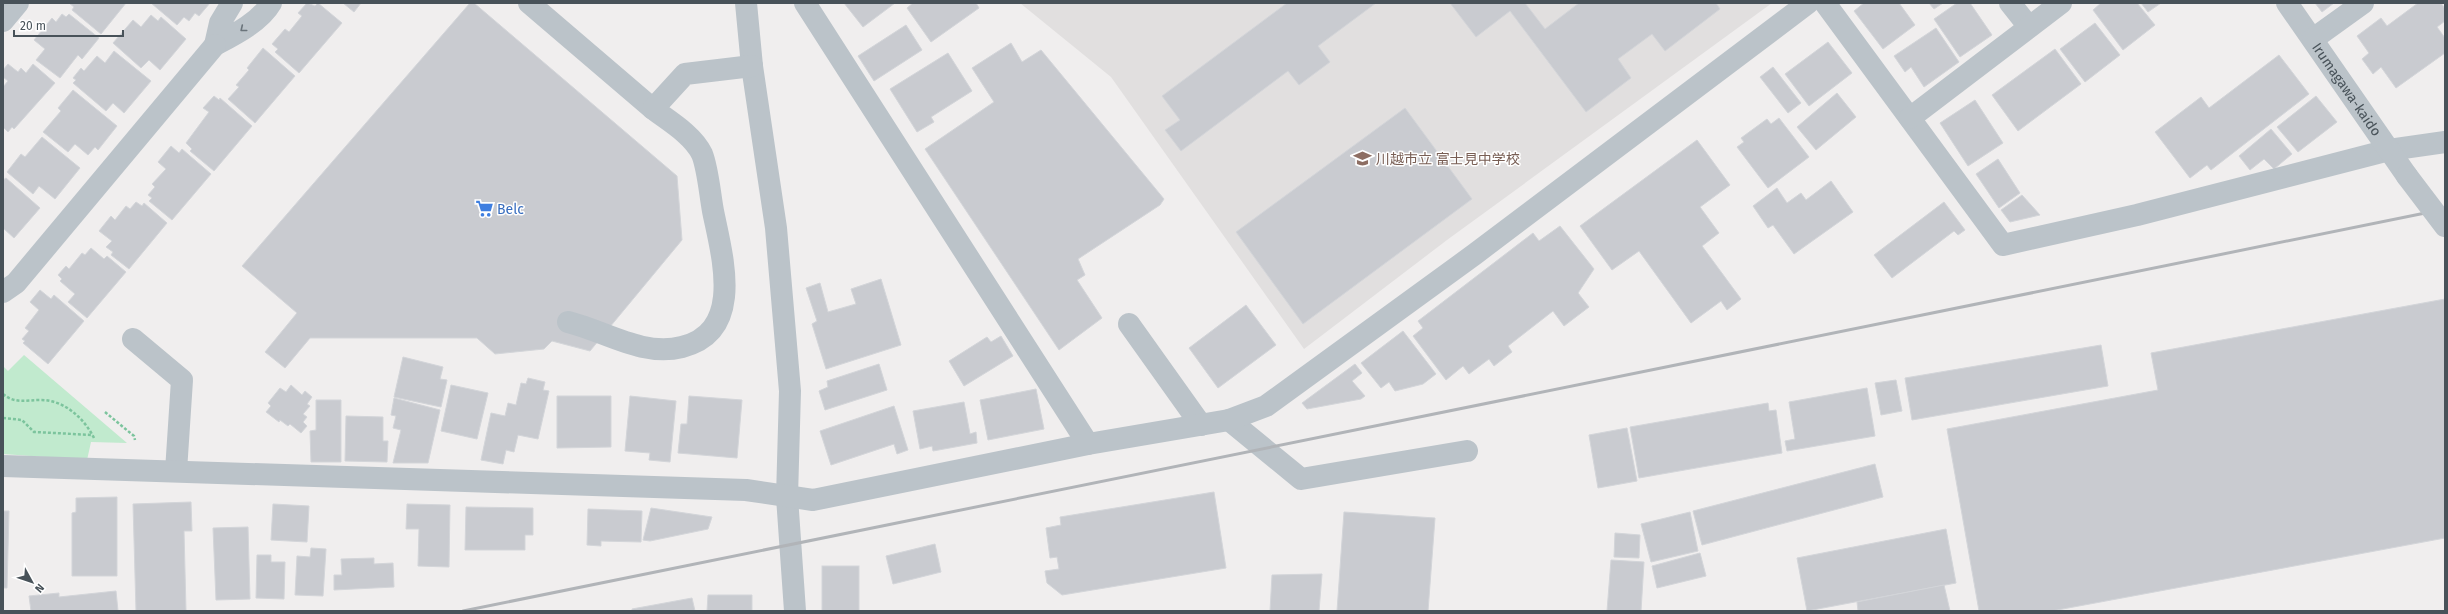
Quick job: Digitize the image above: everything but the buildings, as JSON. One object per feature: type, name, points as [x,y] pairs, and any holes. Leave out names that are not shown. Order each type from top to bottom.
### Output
[{"type":"street","points":[[3,21],[18,3]]},
{"type":"street","points":[[215,45],[220,23],[232,3]]},
{"type":"street","points":[[3,292],[16,284],[215,45],[238,33],[268,9],[271,3]]},
{"type":"street","points":[[529,3],[653,109],[687,136],[702,154],[726,276],[723,309],[709,334],[682,347],[658,349],[631,344],[590,327],[568,322]]},
{"type":"street","points":[[746,3],[752,66],[776,228],[790,391],[787,497],[795,611]]},
{"type":"street","points":[[805,3],[1088,444]]},
{"type":"street","points":[[3,466],[746,490],[813,500],[1088,444],[1229,420],[1266,406],[1475,254],[1808,3]]},
{"type":"street","points":[[1825,3],[2004,245],[2137,215],[2389,150],[2445,142]]},
{"type":"street","points":[[2010,3],[2029,27]]},
{"type":"street","points":[[1910,118],[2061,3]]},
{"type":"street","name":"Irumagawa-kaido","points":[[2287,3],[2389,150],[2445,226]]},
{"type":"street","points":[[2313,39],[2363,3]]},
{"type":"street","points":[[653,109],[685,74],[752,66]]},
{"type":"street","points":[[1129,324],[1201,424]]},
{"type":"street","points":[[134,339],[182,380],[176,471]]},
{"type":"street","points":[[1229,420],[1261,449],[1301,479],[1467,451]]},
{"type":"path","points":[[3,394],[16,402],[58,402],[89,428],[93,435],[98,445],[96,469]]},
{"type":"path","points":[[3,418],[22,420],[34,432],[93,435]]},
{"type":"shaded area","name":"川越市立 富士見中学校","points":[[1020,3],[1772,3],[1447,240],[1304,349],[1111,77]]},
{"type":"green space","points":[[24,355],[127,443],[91,442],[87,460],[3,454],[3,366],[8,371]]},
{"type":"railway","points":[[463,611],[2445,209]]},
{"type":"place","name":"川越市立 富士見中学校","points":[[1363,159]]},
{"type":"place","name":"Belc","points":[[484,209]]}]
